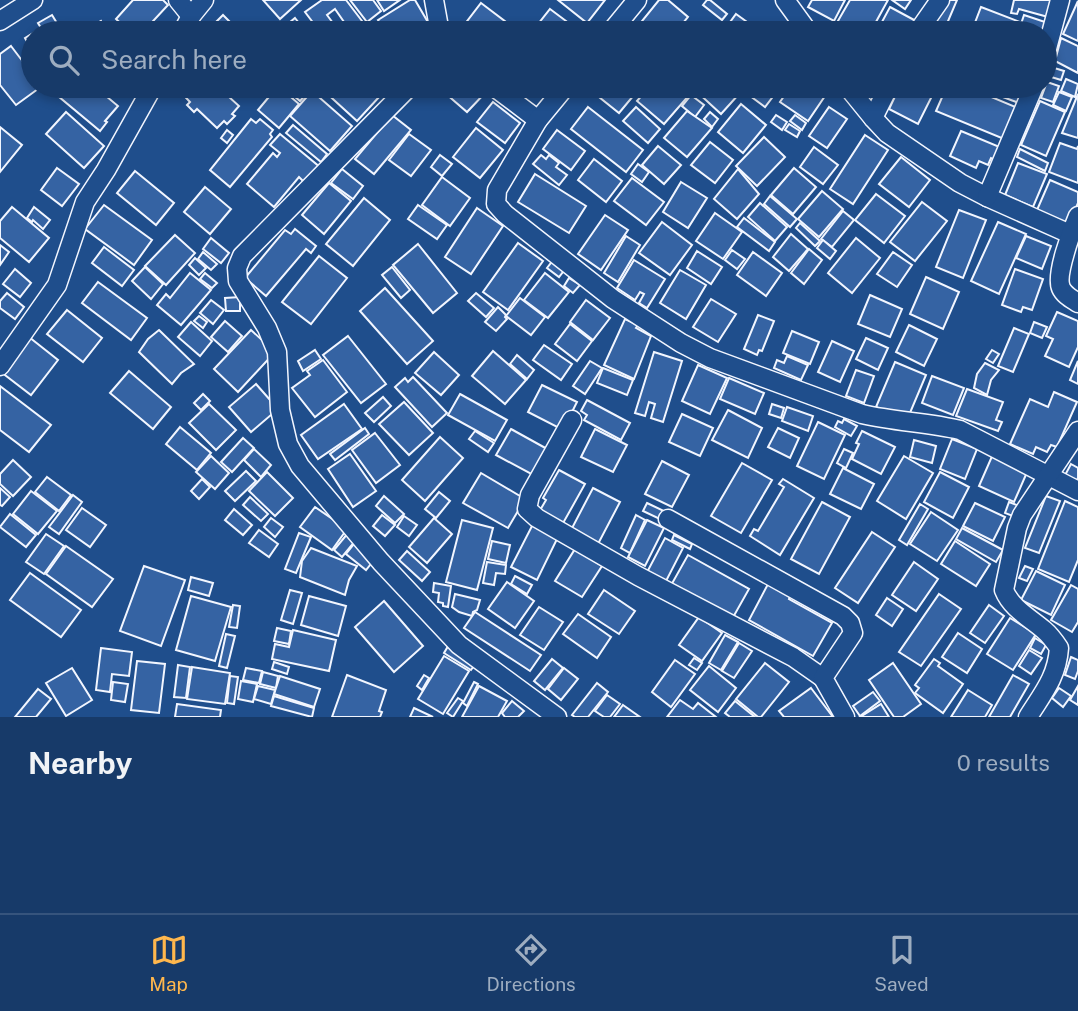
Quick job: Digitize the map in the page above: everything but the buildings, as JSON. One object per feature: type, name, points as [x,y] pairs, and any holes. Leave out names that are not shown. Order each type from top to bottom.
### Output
[{"type":"street","points":[[0,21],[33,0]]},
{"type":"street","points":[[178,0],[191,16]]},
{"type":"street","points":[[188,21],[204,0]]},
{"type":"street","points":[[434,0],[438,21]]},
{"type":"street","points":[[620,21],[637,0]]},
{"type":"street","points":[[785,0],[800,21]]},
{"type":"street","points":[[925,21],[940,0]]},
{"type":"street","points":[[1054,21],[1060,0]]},
{"type":"street","points":[[0,366],[57,285],[85,202],[146,98]]},
{"type":"street","points":[[398,98],[242,256],[237,268],[238,281],[267,328],[277,352],[280,410],[288,444],[300,466],[382,562],[459,645],[557,717]]},
{"type":"street","points":[[509,98],[538,120]]},
{"type":"street","points":[[556,98],[538,120],[497,190],[496,204],[613,299],[681,343],[710,358],[862,414],[885,420],[960,429],[1078,491]]},
{"type":"street","points":[[857,98],[887,133],[960,183],[1070,234]]},
{"type":"street","points":[[873,118],[883,98]]},
{"type":"street","points":[[987,197],[1029,98]]},
{"type":"street","points":[[1078,216],[1070,234],[1059,278],[1061,289],[1078,303]]},
{"type":"street","points":[[572,420],[530,495],[527,509],[537,519],[638,576],[793,657],[823,678],[845,717]]},
{"type":"street","points":[[1028,717],[1053,677],[1059,648],[1048,632],[1012,604],[1004,590],[1022,515],[1078,431]]},
{"type":"street","points":[[668,520],[844,616],[853,633],[823,678]]}]
